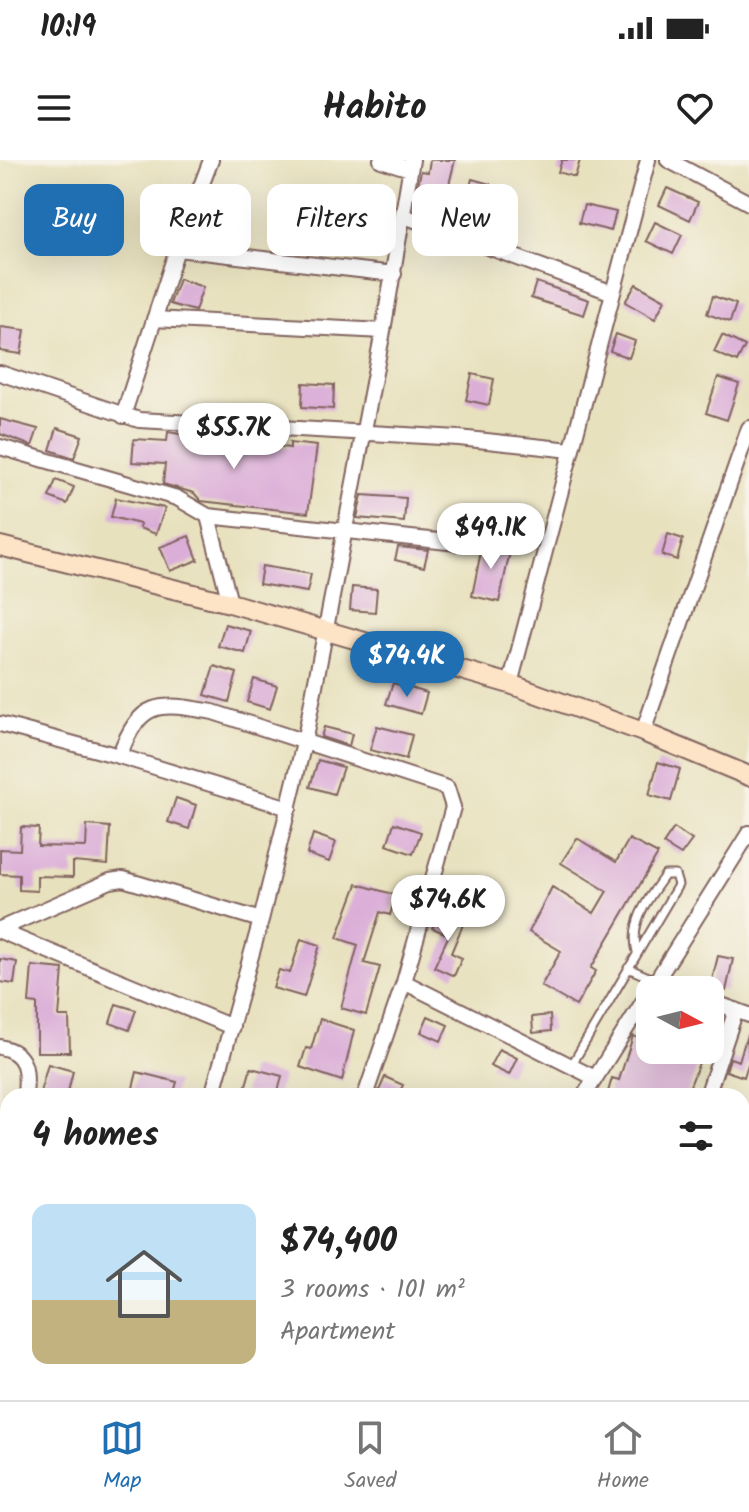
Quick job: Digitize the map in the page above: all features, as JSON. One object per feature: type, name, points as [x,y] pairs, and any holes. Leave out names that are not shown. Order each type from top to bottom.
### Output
[{"type":"main road","points":[[0,546],[230,603],[510,684],[643,732],[749,776]]},
{"type":"street","points":[[202,184],[211,160]]},
{"type":"street","points":[[214,1088],[261,920],[304,743],[394,274],[411,165],[381,160]]},
{"type":"street","points":[[510,684],[648,160]]},
{"type":"street","points":[[668,160],[749,203]]},
{"type":"street","points":[[404,216],[613,293]]},
{"type":"street","points":[[123,416],[175,256]]},
{"type":"street","points":[[238,256],[394,274]]},
{"type":"street","points":[[154,319],[383,331]]},
{"type":"street","points":[[0,373],[123,416],[362,431],[571,450]]},
{"type":"street","points":[[643,732],[749,428]]},
{"type":"street","points":[[0,447],[177,498],[208,516],[457,543]]},
{"type":"street","points":[[208,516],[230,603]]},
{"type":"street","points":[[119,756],[132,722],[145,712],[160,708],[213,712],[447,788],[453,807],[404,982],[368,1088]]},
{"type":"street","points":[[0,724],[119,756],[289,808]]},
{"type":"street","points":[[658,976],[749,833]]},
{"type":"street","points":[[0,930],[110,881],[123,879],[261,920]]},
{"type":"street","points":[[0,930],[232,1027]]},
{"type":"street","points":[[404,982],[595,1078]]},
{"type":"street","points":[[589,1088],[636,1011]]},
{"type":"street","points":[[710,1088],[742,1012]]},
{"type":"street","points":[[0,1047],[13,1050],[23,1059],[27,1071],[26,1088]]},
{"type":"lane","points":[[571,1066],[678,885],[675,875],[665,875],[636,921],[633,934],[637,952]]},
{"type":"lane","points":[[628,968],[646,976]]},
{"type":"building","points":[[430,160],[455,160],[449,184],[418,184],[421,171],[428,172]]},
{"type":"building","points":[[562,160],[580,160],[575,177],[558,172]]},
{"type":"building","points":[[472,179],[490,184],[471,184]]},
{"type":"building","points":[[667,188],[698,202],[690,220],[659,205]]},
{"type":"building","points":[[584,205],[616,212],[611,231],[579,223]]},
{"type":"building","points":[[655,222],[682,235],[673,254],[646,241]]},
{"type":"building","points":[[179,279],[203,287],[195,311],[170,304]]},
{"type":"building","points":[[536,282],[589,300],[584,315],[531,298]]},
{"type":"building","points":[[636,284],[665,300],[655,319],[625,302]]},
{"type":"building","points":[[713,296],[736,304],[730,322],[707,314]]},
{"type":"building","points":[[1,327],[25,330],[21,354],[0,351]]},
{"type":"building","points":[[616,334],[635,341],[629,358],[610,351]]},
{"type":"building","points":[[722,335],[745,346],[737,362],[714,352]]},
{"type":"building","points":[[472,374],[494,379],[489,405],[466,400]]},
{"type":"building","points":[[718,377],[739,384],[727,420],[706,413]]},
{"type":"building","points":[[303,383],[334,385],[333,409],[302,407]]},
{"type":"building","points":[[0,419],[38,429],[32,446],[0,434]]},
{"type":"building","points":[[57,428],[82,436],[74,458],[50,450]]},
{"type":"building","points":[[168,432],[259,447],[260,444],[290,448],[290,443],[317,446],[308,513],[201,501],[194,493],[163,484],[165,464],[132,462],[134,439],[167,441]]},
{"type":"building","points":[[56,480],[74,487],[67,504],[49,497]]},
{"type":"building","points":[[362,495],[406,498],[404,522],[357,518]]},
{"type":"building","points":[[116,498],[165,508],[156,534],[139,528],[140,524],[111,517]]},
{"type":"building","points":[[668,534],[683,539],[677,560],[662,555]]},
{"type":"building","points":[[189,536],[198,560],[170,571],[160,547]]},
{"type":"building","points":[[483,541],[511,547],[499,602],[472,596]]},
{"type":"building","points":[[398,547],[428,550],[424,567],[395,560]]},
{"type":"building","points":[[262,566],[311,574],[307,592],[259,584]]},
{"type":"building","points":[[352,587],[377,589],[375,612],[350,610]]},
{"type":"building","points":[[225,624],[251,631],[245,653],[218,646]]},
{"type":"building","points":[[214,666],[237,673],[229,702],[205,695]]},
{"type":"building","points":[[254,679],[277,686],[270,709],[247,702]]},
{"type":"building","points":[[393,683],[427,693],[421,714],[386,704]]},
{"type":"building","points":[[377,726],[412,735],[406,759],[370,750]]},
{"type":"building","points":[[324,727],[352,734],[349,746],[321,737]]},
{"type":"building","points":[[318,760],[343,767],[334,794],[310,787]]},
{"type":"building","points":[[658,762],[680,769],[671,801],[649,795]]},
{"type":"building","points":[[176,798],[196,805],[189,829],[168,822]]},
{"type":"building","points":[[394,823],[421,832],[413,854],[387,845]]},
{"type":"building","points":[[87,825],[110,827],[108,865],[73,862],[73,877],[37,876],[37,891],[19,890],[19,875],[0,874],[0,849],[20,850],[21,827],[39,828],[38,846],[86,847]]},
{"type":"building","points":[[674,828],[692,840],[681,855],[663,844]]},
{"type":"building","points":[[313,834],[336,842],[329,862],[307,854]]},
{"type":"building","points":[[577,838],[616,862],[629,839],[658,854],[591,968],[596,971],[576,1006],[541,986],[561,951],[529,932],[552,887],[594,913],[607,891],[561,863]]},
{"type":"building","points":[[357,884],[396,895],[390,915],[380,912],[364,963],[380,967],[366,1015],[341,1008],[358,945],[337,938]]},
{"type":"building","points":[[439,912],[464,922],[451,953],[462,958],[454,976],[434,967],[449,935],[432,928]]},
{"type":"building","points":[[301,939],[320,945],[304,997],[273,988],[279,970],[290,973]]},
{"type":"building","points":[[718,956],[733,959],[726,991],[724,976],[713,976]]},
{"type":"building","points":[[0,959],[17,962],[14,984],[0,982]]},
{"type":"building","points":[[32,966],[63,969],[59,1017],[69,1017],[70,1052],[37,1052],[37,1004],[29,1003]]},
{"type":"building","points":[[116,1004],[136,1010],[129,1030],[110,1023]]},
{"type":"building","points":[[550,1015],[551,1031],[533,1033],[532,1017]]},
{"type":"building","points":[[428,1016],[448,1025],[441,1041],[421,1032]]},
{"type":"building","points":[[320,1019],[354,1030],[342,1081],[300,1067],[306,1048],[311,1049]]},
{"type":"building","points":[[747,1035],[749,1061],[744,1077],[726,1071],[730,1058],[739,1061]]},
{"type":"building","points":[[633,1036],[636,1037],[636,1064],[699,1064],[689,1088],[609,1088],[612,1078],[619,1080]]},
{"type":"building","points":[[499,1049],[517,1058],[509,1075],[490,1066]]},
{"type":"building","points":[[48,1064],[73,1071],[69,1088],[41,1088]]},
{"type":"building","points":[[251,1068],[282,1076],[279,1088],[245,1088]]},
{"type":"building","points":[[137,1072],[177,1082],[175,1088],[133,1088]]},
{"type":"building","points":[[385,1077],[403,1085],[402,1088],[380,1088]]}]
